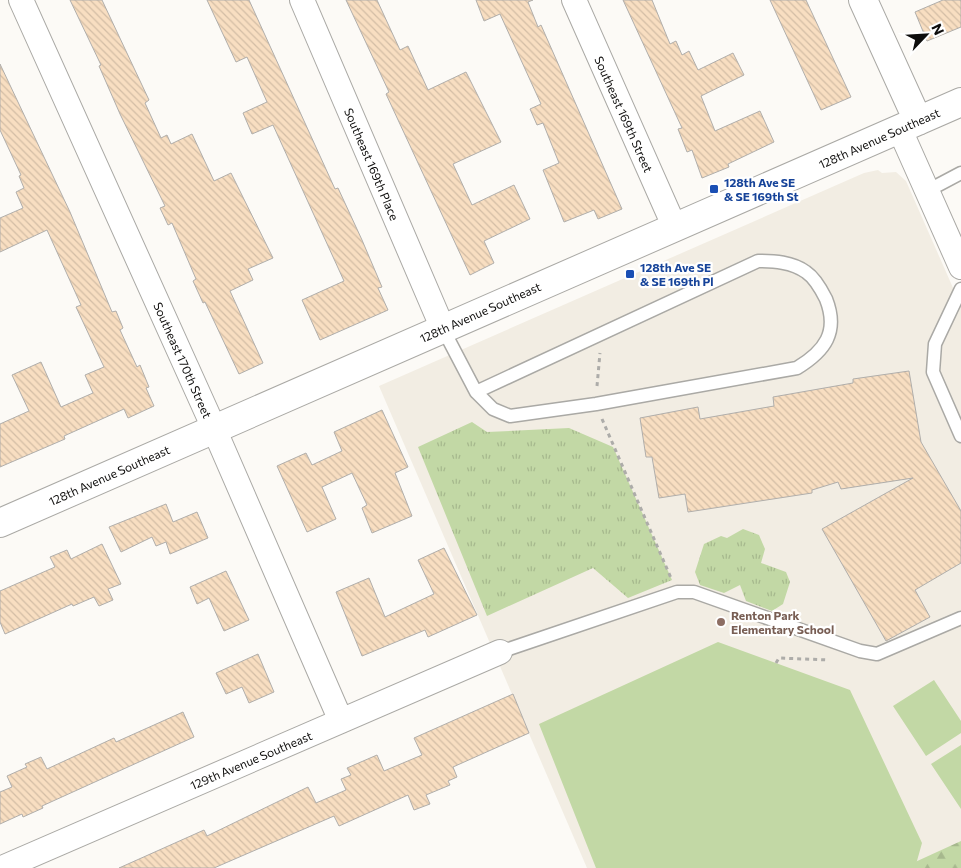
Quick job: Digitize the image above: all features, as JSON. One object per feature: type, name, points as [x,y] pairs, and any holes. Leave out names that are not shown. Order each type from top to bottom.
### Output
[{"type":"street","name":"Southeast 170th Street","points":[[21,0],[214,428],[341,721]]},
{"type":"street","name":"Southeast 169th Place","points":[[302,0],[443,328]]},
{"type":"street","name":"Southeast 169th Street","points":[[574,0],[675,228]]},
{"type":"street","points":[[863,0],[909,125],[927,191],[961,267]]},
{"type":"street","name":"128th Avenue Southeast","points":[[0,523],[961,102]]},
{"type":"street","name":"129th Avenue Southeast","points":[[2,868],[500,652]]},
{"type":"lane","points":[[927,191],[961,173]]},
{"type":"lane","points":[[443,328],[476,392],[493,409],[510,416],[596,404],[797,368],[813,358],[829,337],[833,322],[820,287],[806,272],[782,262],[758,261],[476,392]]},
{"type":"lane","points":[[961,289],[935,344],[933,372],[961,436]]},
{"type":"lane","points":[[500,652],[677,592],[694,592],[860,651],[877,654],[961,618]]},
{"type":"path","points":[[601,335],[596,404],[677,592]]},
{"type":"shaded area","name":"Renton Park Elementary School","points":[[878,170],[882,173],[896,172],[906,181],[961,306],[961,857],[935,868],[587,868],[379,386],[864,173]]},
{"type":"green space","points":[[472,422],[487,432],[569,428],[613,447],[672,580],[628,598],[593,568],[487,616],[418,447]]},
{"type":"green space","points":[[743,529],[759,535],[765,549],[761,563],[786,572],[790,582],[783,604],[772,611],[746,601],[740,585],[724,593],[700,585],[695,572],[704,544],[721,536],[727,538]]},
{"type":"green space","points":[[718,642],[850,690],[922,843],[915,868],[596,868],[539,724]]},
{"type":"green space","points":[[934,680],[961,721],[961,733],[926,756],[893,706]]},
{"type":"green space","points":[[961,745],[961,809],[931,764]]},
{"type":"green space","points":[[961,841],[961,868],[902,868]]},
{"type":"building","points":[[70,0],[102,0],[149,100],[145,103],[161,138],[167,135],[171,144],[192,134],[214,181],[231,173],[273,258],[248,269],[253,280],[230,291],[263,363],[239,374],[193,281],[196,279],[172,223],[168,225],[160,208],[165,206],[120,114],[99,66],[101,65]]},
{"type":"building","points":[[207,0],[249,0],[335,189],[338,188],[362,240],[382,287],[378,288],[388,310],[320,340],[302,300],[344,281],[273,125],[252,134],[243,113],[267,102],[247,57],[236,62]]},
{"type":"building","points":[[346,0],[377,0],[400,50],[408,46],[428,90],[466,72],[501,142],[453,164],[472,205],[514,185],[530,219],[484,241],[494,263],[470,275],[386,94],[389,92]]},
{"type":"building","points":[[476,0],[533,0],[528,2],[538,27],[541,25],[622,209],[598,219],[594,210],[564,222],[543,170],[559,163],[543,123],[537,125],[530,109],[541,104],[500,14],[484,21]]},
{"type":"building","points":[[623,0],[652,0],[670,44],[676,41],[682,55],[689,51],[698,70],[733,53],[744,75],[701,96],[715,131],[760,111],[774,142],[728,164],[729,167],[702,178],[692,150],[687,152],[678,129],[682,128]]},
{"type":"building","points":[[770,0],[806,0],[851,97],[821,110]]},
{"type":"building","points":[[943,0],[961,0],[961,27],[927,41],[915,12]]},
{"type":"building","points":[[0,64],[70,212],[112,312],[116,311],[123,328],[120,330],[137,367],[140,365],[149,387],[146,388],[154,406],[128,418],[124,409],[64,436],[65,439],[0,467],[0,424],[29,411],[12,375],[41,362],[61,407],[93,393],[85,375],[104,367],[76,307],[81,305],[47,230],[0,252],[0,218],[23,208],[16,192],[24,188],[19,176],[21,175],[0,130]]},
{"type":"building","points":[[909,371],[921,442],[961,511],[961,563],[915,590],[930,617],[886,641],[822,529],[913,478],[841,489],[838,482],[812,490],[812,493],[688,512],[685,494],[659,498],[652,457],[646,457],[640,418],[698,407],[700,419],[774,406],[773,397],[853,383],[853,379]]},
{"type":"building","points":[[382,410],[408,467],[395,473],[412,516],[372,533],[362,508],[367,505],[352,473],[322,487],[336,519],[307,532],[277,466],[306,453],[312,465],[342,451],[334,432]]},
{"type":"building","points":[[166,504],[173,522],[197,512],[208,538],[170,554],[166,542],[156,546],[152,537],[121,552],[109,527]]},
{"type":"building","points":[[102,544],[121,584],[108,589],[113,600],[99,606],[94,597],[73,606],[72,604],[5,634],[0,622],[0,591],[55,567],[50,557],[67,550],[71,559]]},
{"type":"building","points":[[444,548],[477,615],[428,637],[425,630],[362,656],[336,592],[369,578],[385,617],[434,594],[418,560]]},
{"type":"building","points":[[226,571],[249,620],[224,631],[209,598],[197,604],[190,587]]},
{"type":"building","points":[[258,654],[274,692],[249,703],[242,687],[226,694],[216,673]]},
{"type":"building","points":[[513,694],[529,733],[453,767],[457,777],[448,781],[450,785],[426,795],[430,804],[414,810],[408,795],[339,826],[334,816],[214,868],[119,868],[204,830],[207,836],[308,787],[316,803],[346,790],[341,779],[351,775],[347,768],[377,755],[384,771],[422,755],[414,738]]},
{"type":"building","points":[[183,712],[194,737],[42,806],[43,808],[23,817],[22,814],[0,824],[0,792],[12,787],[7,776],[27,767],[25,764],[41,757],[47,769],[114,738],[116,742]]},
{"type":"place","name":"128th Ave SE & SE 169th St","points":[[714,189]]},
{"type":"place","name":"128th Ave SE & SE 169th Pl","points":[[630,274]]},
{"type":"place","name":"Renton Park Elementary School","points":[[721,622]]}]
